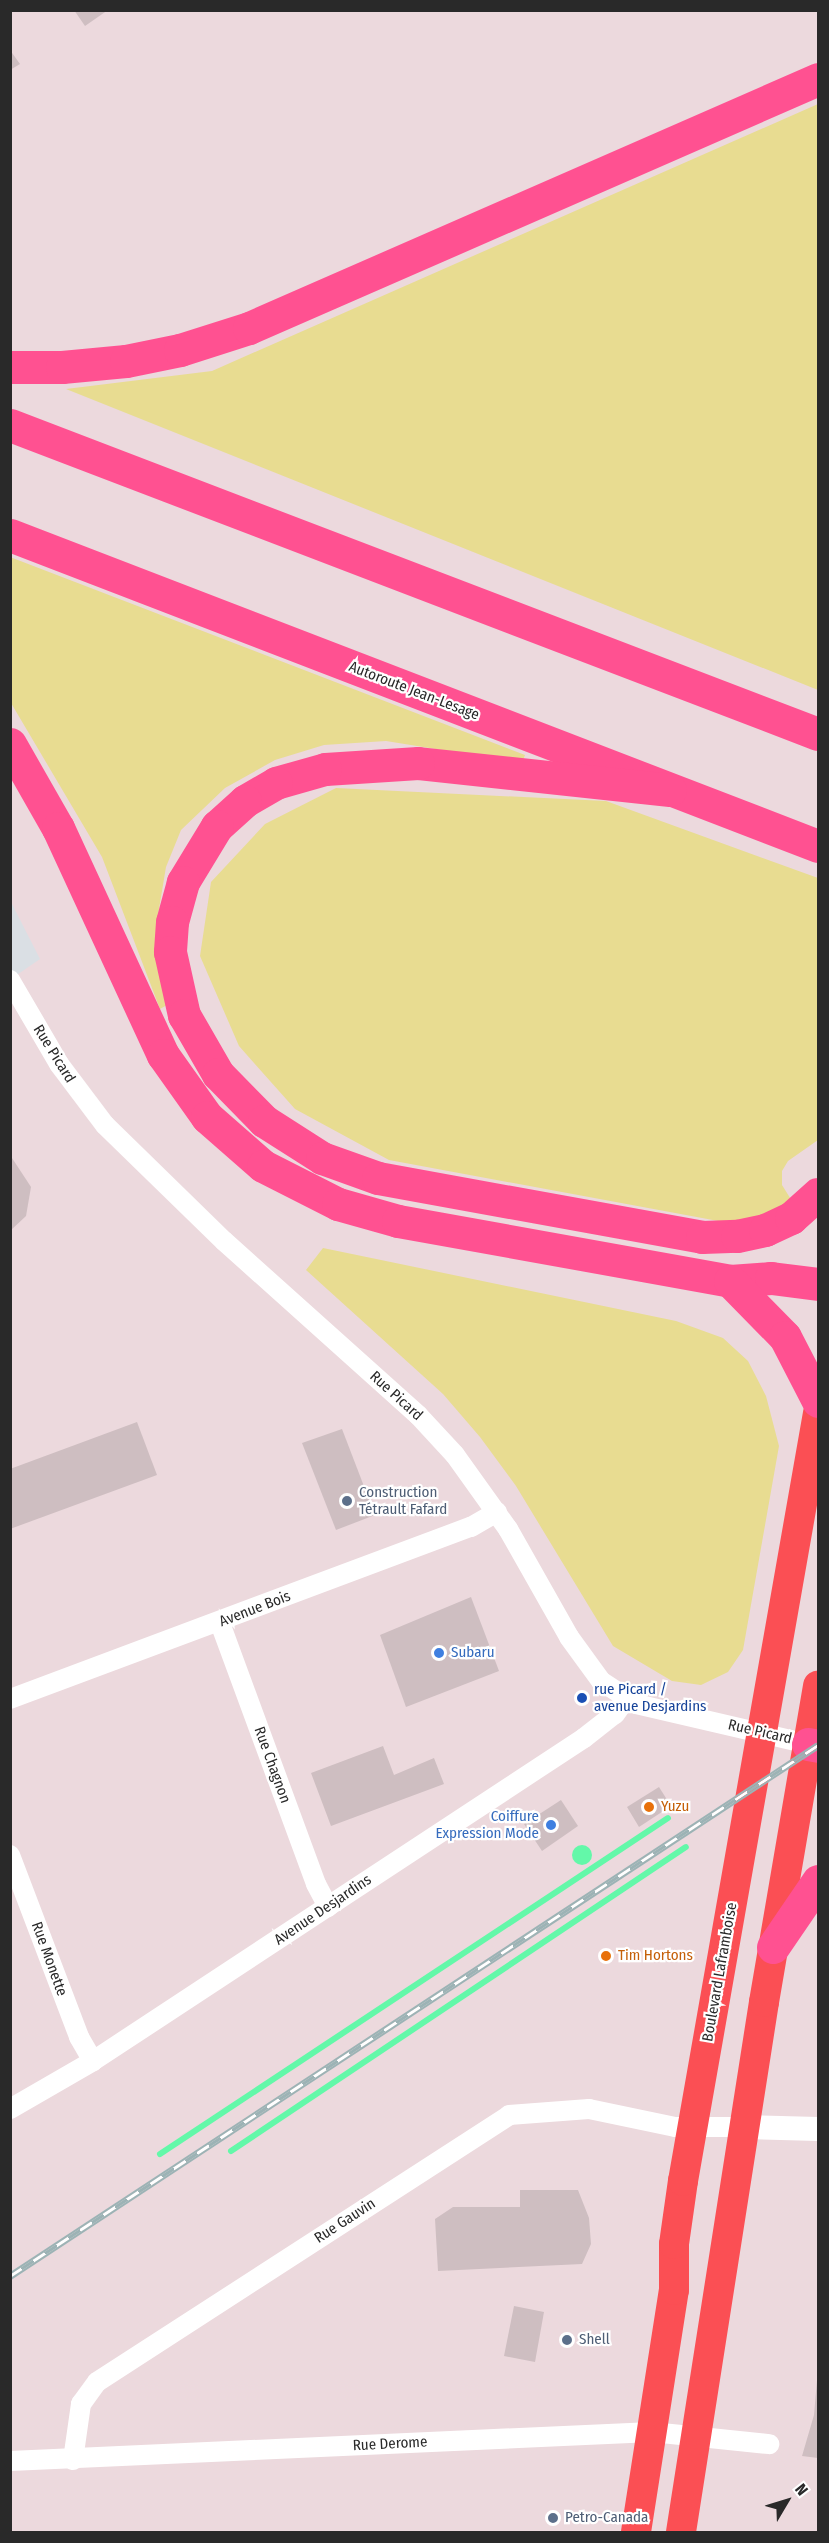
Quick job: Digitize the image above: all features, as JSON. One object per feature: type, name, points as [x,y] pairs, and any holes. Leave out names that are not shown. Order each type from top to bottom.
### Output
[{"type":"highway","points":[[10,367],[126,361],[180,350],[249,328],[819,79]]},
{"type":"highway","points":[[10,424],[819,735]]},
{"type":"highway","name":"Autoroute Jean-Lesage","points":[[10,535],[819,846]]},
{"type":"highway","points":[[10,744],[58,828],[163,1055],[207,1117],[263,1166],[338,1204],[390,1220],[730,1281],[771,1278],[819,1284]]},
{"type":"highway","points":[[670,790],[495,769],[401,763],[325,769],[276,783],[245,801],[217,825],[183,882],[172,922],[170,952],[183,1015],[218,1074],[264,1120],[314,1154],[378,1178],[709,1237],[765,1230],[791,1218],[819,1194]]},
{"type":"highway","points":[[730,1281],[784,1337],[819,1401]]},
{"type":"highway","points":[[773,1947],[819,1881]]},
{"type":"main road","name":"Boulevard Laframboise","points":[[636,2532],[674,2290],[674,2244],[692,2127],[764,1733],[819,1413]]},
{"type":"main road","points":[[681,2532],[694,2436],[718,2311],[773,1947],[813,1745],[819,1686]]},
{"type":"street","name":"Rue Picard","points":[[10,980],[59,1064],[105,1125],[218,1235],[424,1422],[460,1462],[497,1512],[583,1658],[601,1681],[625,1700],[813,1745]]},
{"type":"street","name":"Avenue Bois","points":[[10,1699],[220,1623],[471,1527],[497,1512]]},
{"type":"street","name":"Rue Chagnon","points":[[220,1623],[316,1884],[328,1907]]},
{"type":"street","name":"Avenue Desjardins","points":[[10,2109],[93,2061],[591,1734],[615,1714],[625,1700]]},
{"type":"street","name":"Rue Monette","points":[[10,1855],[79,2037],[93,2061]]},
{"type":"street","name":"Rue Gauvin","points":[[73,2460],[81,2404],[97,2382],[510,2115],[589,2109],[692,2127],[745,2127]]},
{"type":"street","points":[[745,2127],[819,2130]]},
{"type":"street","name":"Rue Derome","points":[[10,2461],[73,2460],[652,2432],[770,2444]]},
{"type":"shaded area","points":[[818,104],[818,690],[66,389],[212,371]]},
{"type":"shaded area","points":[[10,557],[525,755],[522,763],[386,741],[324,745],[275,760],[225,788],[181,830],[166,867],[156,927],[167,1005],[160,1009],[102,857],[11,703]]},
{"type":"shaded area","points":[[336,788],[606,801],[818,878],[818,1140],[788,1161],[782,1171],[782,1185],[792,1201],[764,1217],[729,1223],[389,1160],[295,1109],[239,1046],[200,956],[211,882],[265,824]]},
{"type":"shaded area","points":[[10,900],[40,959],[11,979],[10,979]]},
{"type":"shaded area","points":[[323,1248],[676,1321],[723,1338],[748,1361],[766,1396],[779,1446],[743,1650],[728,1672],[701,1685],[672,1681],[613,1646],[516,1486],[480,1437],[443,1394],[306,1270]]},
{"type":"shaded area","points":[[582,1845],[589,1848],[592,1855],[589,1862],[582,1865],[575,1862],[572,1855],[575,1848]]},
{"type":"building","points":[[74,10],[108,10],[85,26]]},
{"type":"building","points":[[10,50],[20,64],[10,70]]},
{"type":"building","points":[[10,1155],[31,1187],[26,1216],[10,1231]]},
{"type":"building","points":[[137,1422],[157,1475],[10,1529],[10,1469]]},
{"type":"building","points":[[342,1429],[375,1515],[336,1530],[302,1443]]},
{"type":"building","name":"Subaru","points":[[471,1597],[499,1671],[406,1707],[380,1635]]},
{"type":"building","points":[[383,1746],[394,1775],[434,1758],[444,1784],[331,1826],[311,1773]]},
{"type":"building","name":"Yuzu","points":[[659,1787],[671,1806],[639,1827],[627,1807]]},
{"type":"building","name":"Coiffure Expression Mode","points":[[561,1800],[578,1826],[542,1851],[524,1824]]},
{"type":"building","points":[[520,2190],[578,2190],[589,2218],[591,2244],[582,2264],[438,2271],[435,2219],[453,2207],[520,2207]]},
{"type":"building","points":[[514,2306],[544,2312],[535,2362],[504,2356]]},
{"type":"building","points":[[817,2380],[818,2458],[802,2456],[814,2415]]},
{"type":"waterway","points":[[160,2154],[668,1818]]},
{"type":"waterway","points":[[231,2151],[686,1847]]},
{"type":"railway","points":[[10,2276],[818,1745]]},
{"type":"place","name":"Construction Tétrault Fafard","points":[[347,1501]]},
{"type":"place","name":"Subaru","points":[[439,1653]]},
{"type":"place","name":"rue Picard / avenue Desjardins","points":[[582,1698]]},
{"type":"place","name":"Yuzu","points":[[649,1807]]},
{"type":"place","name":"Coiffure Expression Mode","points":[[551,1825]]},
{"type":"place","name":"Tim Hortons","points":[[606,1956]]},
{"type":"place","name":"Shell","points":[[567,2340]]},
{"type":"place","name":"Petro-Canada","points":[[553,2518]]}]
